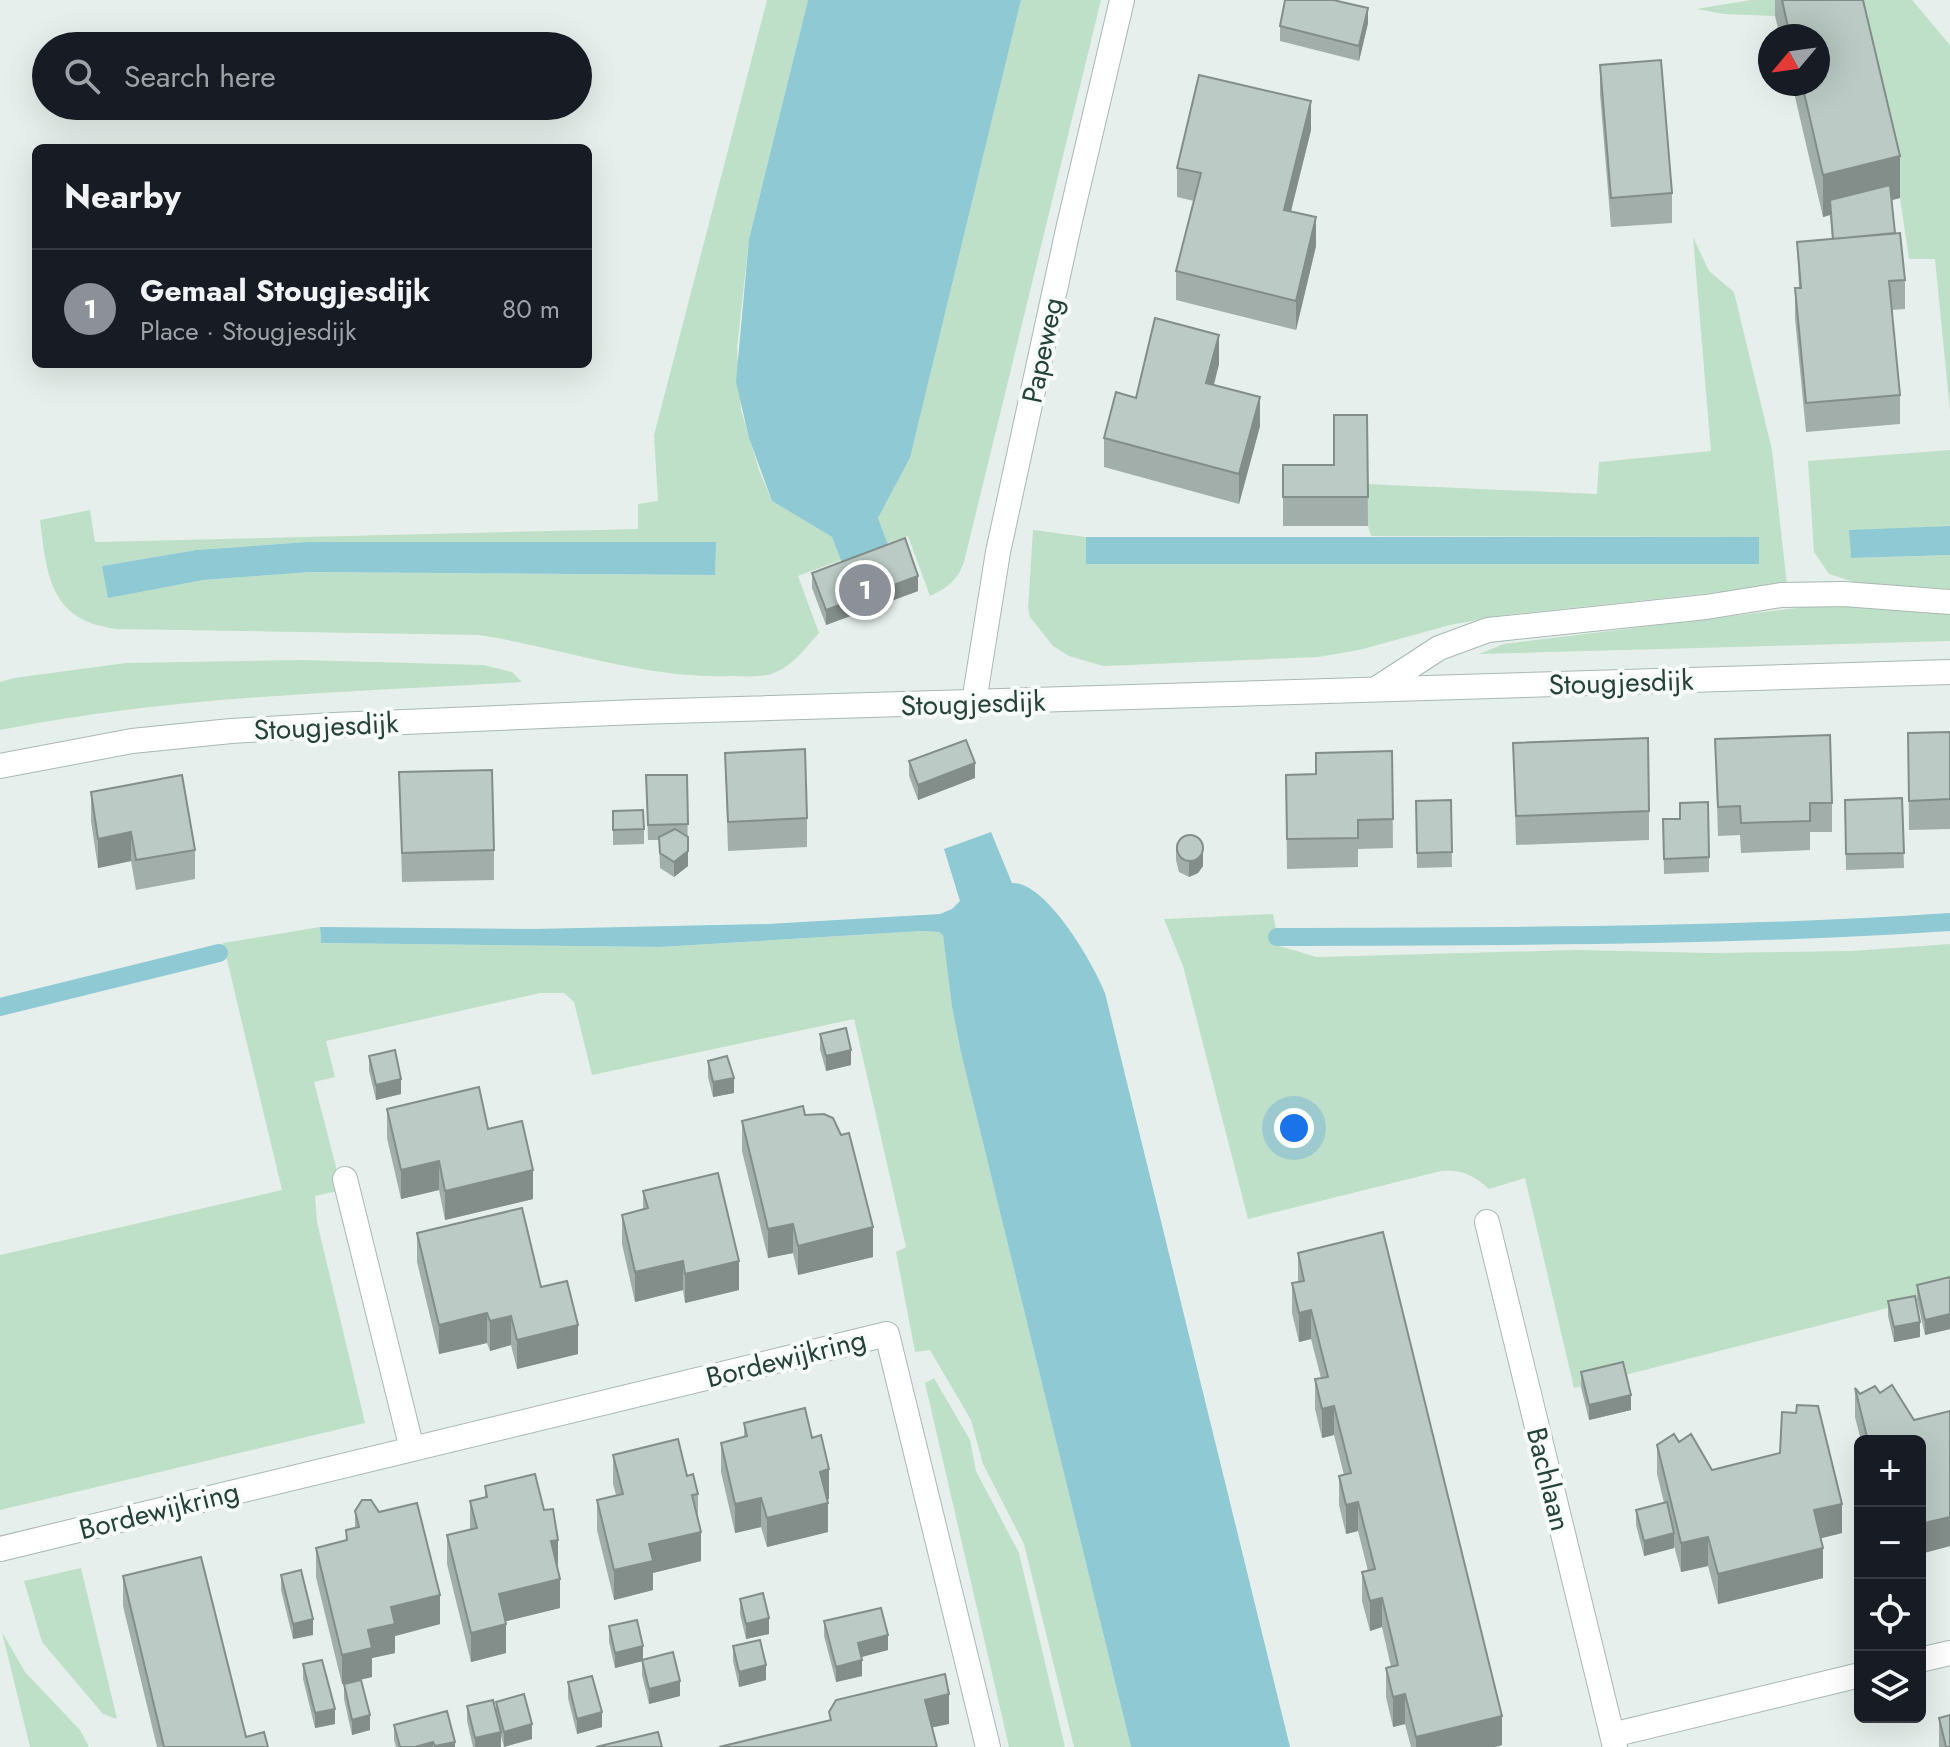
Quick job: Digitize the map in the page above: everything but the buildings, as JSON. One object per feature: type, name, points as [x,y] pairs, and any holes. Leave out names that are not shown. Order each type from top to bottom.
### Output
[{"type":"street","name":"Papeweg","points":[[974,702],[998,552],[1122,0]]},
{"type":"street","points":[[1376,689],[1439,648],[1488,630],[1706,607],[1781,595],[1844,594],[1950,602]]},
{"type":"street","name":"Stougjesdijk","points":[[0,766],[132,741],[231,731],[600,713],[1950,672]]},
{"type":"street","points":[[345,1179],[412,1449]]},
{"type":"street","name":"Bachlaan","points":[[1487,1222],[1613,1741],[1854,1677]]},
{"type":"street","name":"Bordewijkring","points":[[0,1549],[887,1334],[988,1747]]},
{"type":"street","points":[[1926,1659],[1950,1653]]},
{"type":"green space","points":[[767,0],[808,0],[749,239],[737,348],[741,410],[772,501],[832,537],[841,560],[798,576],[819,633],[788,665],[764,676],[699,676],[636,668],[479,635],[117,629],[78,617],[65,606],[56,593],[46,560],[40,520],[90,510],[95,542],[638,529],[638,504],[658,501],[654,435]],"holes":[[[307,542],[715,542],[715,575],[311,572],[203,580],[108,597],[103,566],[196,550]]]},
{"type":"green space","points":[[1021,0],[1101,0],[964,562],[951,583],[930,596],[908,536],[887,543],[878,518],[910,458]]},
{"type":"green space","points":[[1751,0],[1843,0],[1775,16],[1724,14],[1696,9]]},
{"type":"green space","points":[[1853,0],[1912,0],[1950,45],[1950,412],[1935,259],[1909,259],[1900,198]]},
{"type":"green space","points":[[1693,237],[1709,271],[1734,292],[1772,450],[1787,585],[1505,615],[1318,657],[1103,666],[1069,656],[1053,646],[1030,617],[1033,530],[1086,537],[1087,564],[1759,564],[1759,537],[1371,536],[1368,526],[1367,484],[1597,494],[1599,462],[1711,451]]},
{"type":"green space","points":[[1950,450],[1950,526],[1850,531],[1851,558],[1950,555],[1950,589],[1857,583],[1829,574],[1814,552],[1808,461]]},
{"type":"green space","points":[[1820,605],[1950,613],[1950,641],[1479,654],[1504,644]]},
{"type":"green space","points":[[304,660],[483,665],[512,672],[522,682],[195,703],[0,730],[0,682],[14,678],[126,663]]},
{"type":"green space","points":[[1273,914],[1279,946],[1317,957],[1576,950],[1711,953],[1852,951],[1950,944],[1950,1292],[1574,1388],[1525,1178],[1489,1189],[1467,1174],[1441,1171],[1248,1219],[1183,966],[1164,919]]},
{"type":"green space","points":[[320,927],[321,943],[660,947],[922,931],[943,935],[961,1053],[1131,1747],[1074,1747],[1024,1544],[983,1464],[971,1420],[930,1350],[915,1352],[896,1252],[906,1247],[854,1019],[592,1075],[574,1002],[564,993],[540,993],[326,1041],[335,1077],[314,1082],[342,1190],[315,1196],[317,1222],[365,1423],[0,1510],[0,1255],[282,1190],[223,943]]},
{"type":"green space","points":[[934,1378],[970,1440],[976,1471],[1019,1553],[1065,1747],[1009,1747],[925,1383]]},
{"type":"green space","points":[[81,1568],[117,1719],[103,1714],[42,1642],[24,1581]]},
{"type":"green space","points":[[2,1632],[25,1672],[80,1730],[89,1747],[30,1747]]},
{"type":"water","points":[[808,0],[1021,0],[910,458],[878,518],[893,558],[842,563],[832,537],[772,501],[749,438],[736,382],[749,239]]},
{"type":"water","points":[[1950,526],[1950,555],[1851,558],[1849,530]]},
{"type":"water","points":[[1086,537],[1759,537],[1759,564],[1086,564]]},
{"type":"water","points":[[307,542],[716,542],[715,575],[311,572],[203,580],[108,598],[102,566],[196,550]]},
{"type":"water","points":[[991,832],[1012,883],[1025,886],[1053,909],[1080,945],[1105,993],[1290,1747],[1131,1747],[961,1053],[943,935],[922,931],[660,947],[321,943],[320,927],[533,929],[768,924],[940,914],[960,901],[944,849]]},
{"type":"waterway","points":[[1277,937],[1698,933],[1950,922]]},
{"type":"waterway","points":[[0,1007],[219,953]]},
{"type":"place","name":"Gemaal Stougjesdijk","points":[[865,590]]}]
